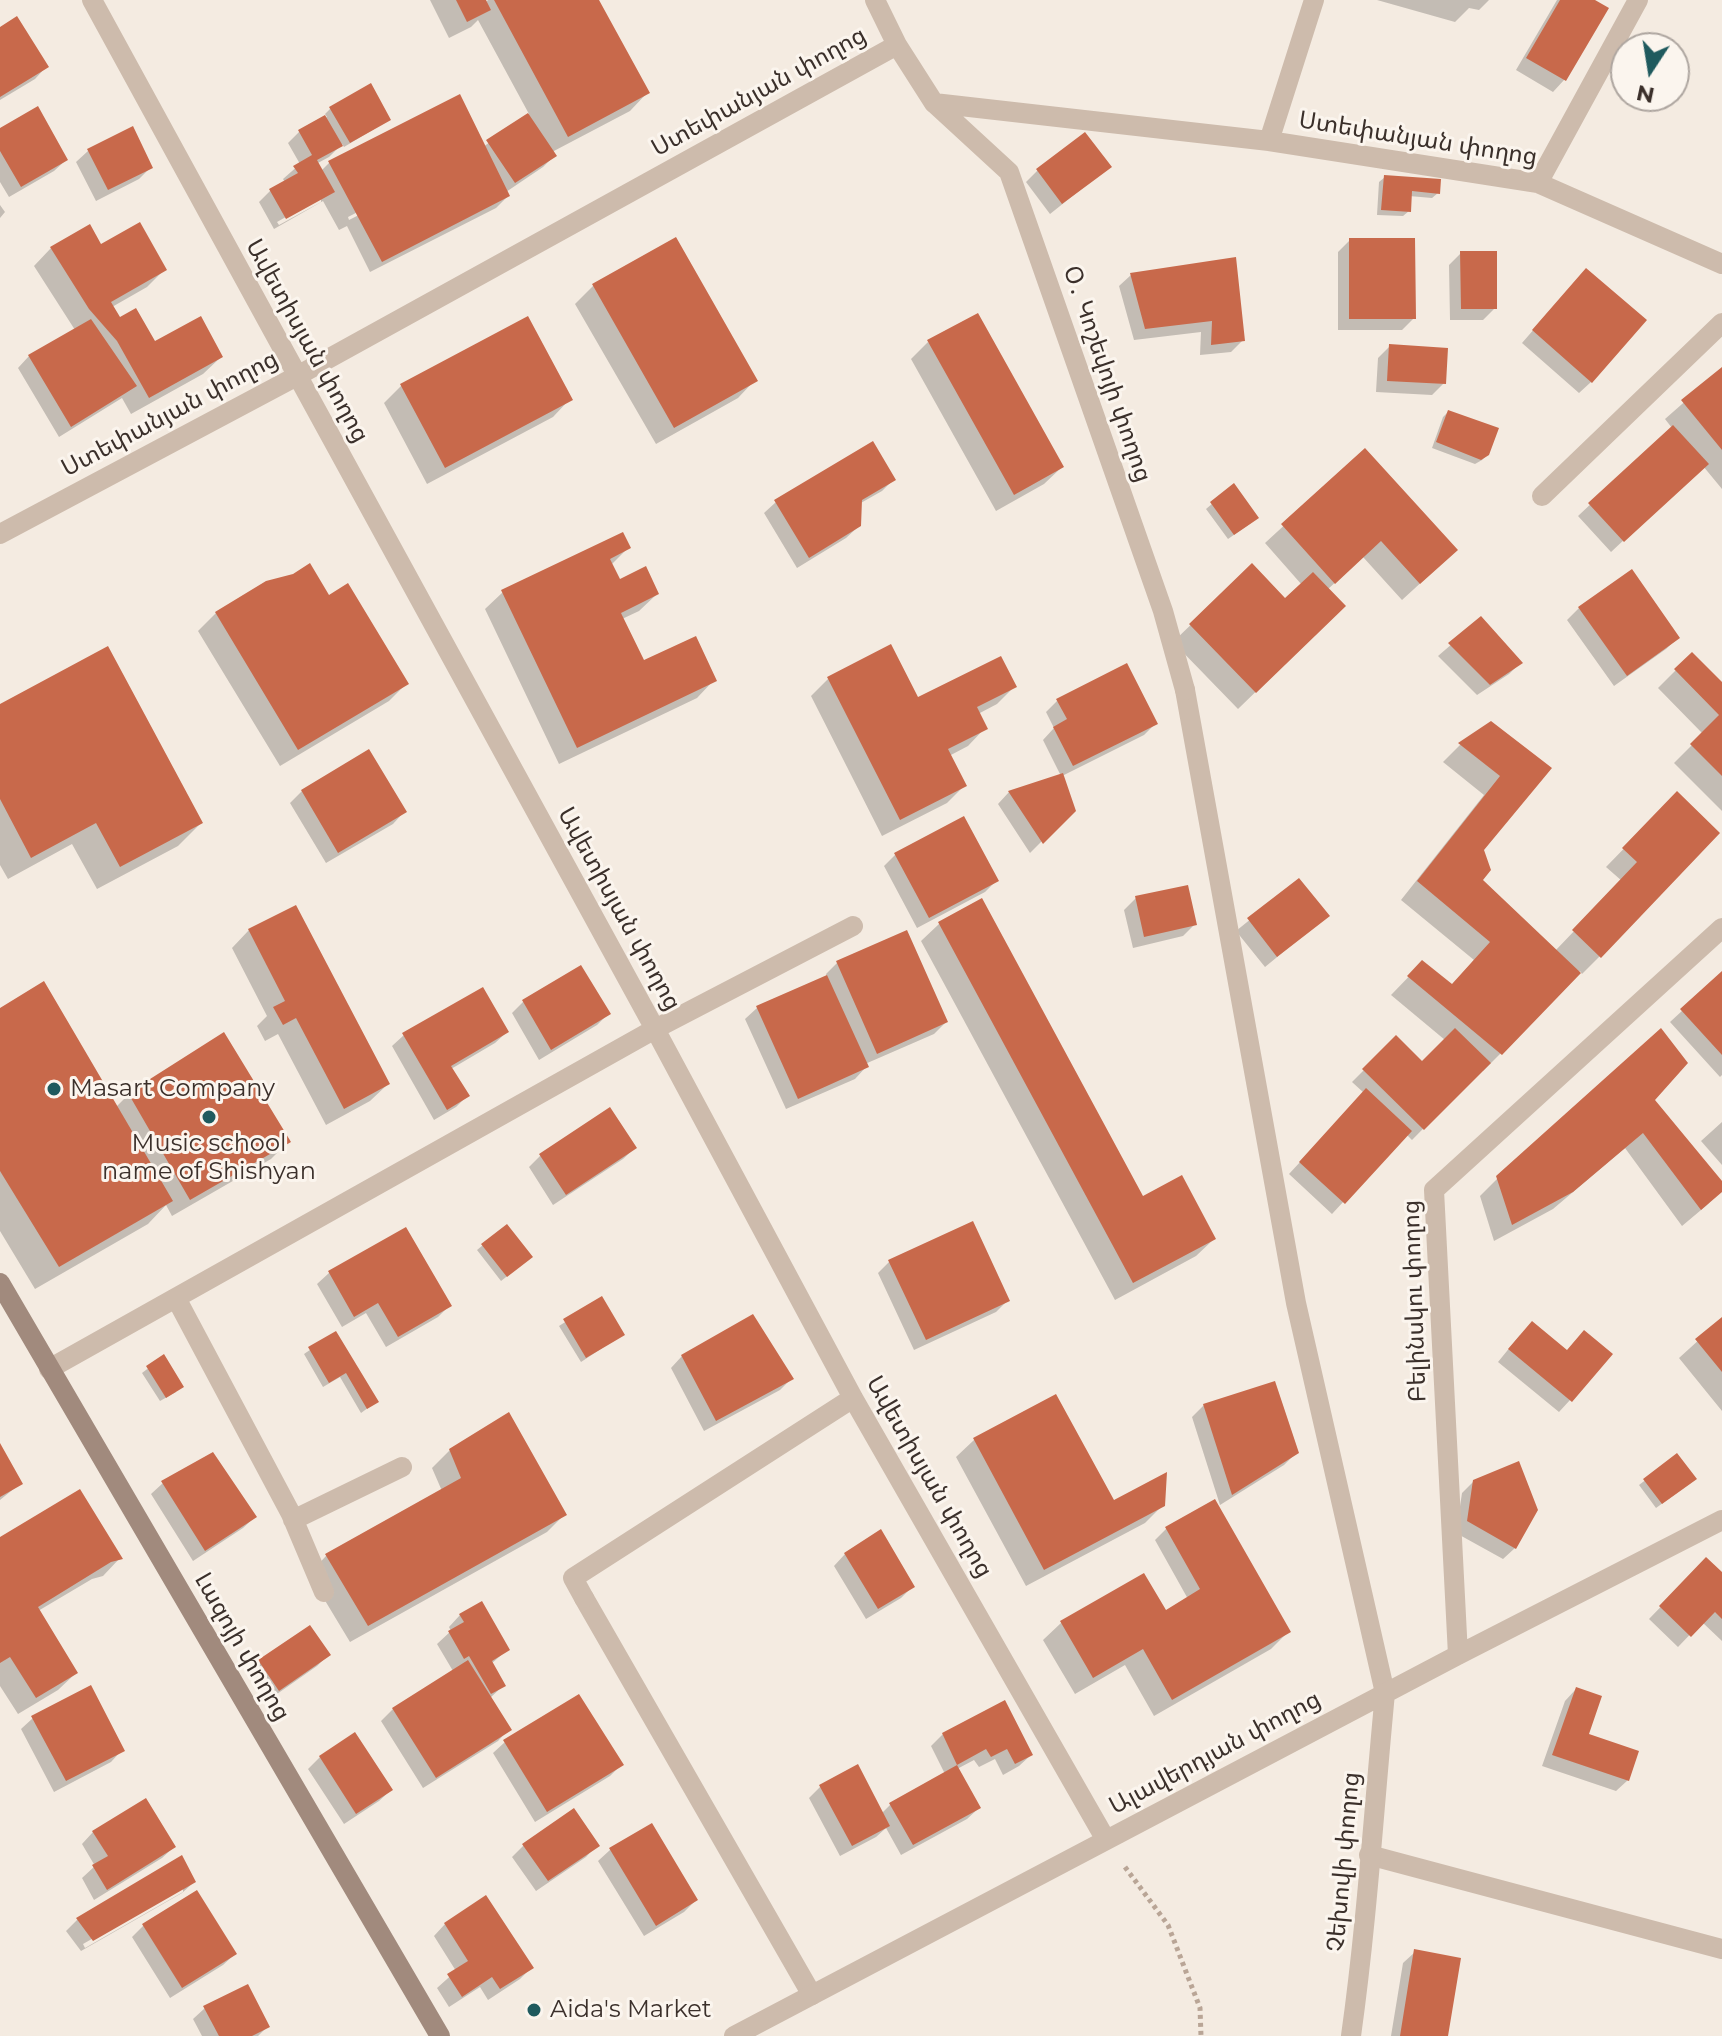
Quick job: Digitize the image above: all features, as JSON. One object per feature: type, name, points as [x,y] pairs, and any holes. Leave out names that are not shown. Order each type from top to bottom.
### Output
[{"type":"street","name":"Ավետիսյան փողոց","points":[[92,0],[655,1029],[853,1398],[1106,1840]]},
{"type":"street","points":[[875,0],[897,45]]},
{"type":"street","points":[[1269,141],[1314,0]]},
{"type":"street","points":[[1538,183],[1638,0]]},
{"type":"street","name":"Ստեփանյան փողոց","points":[[0,534],[297,376],[897,45],[934,103],[1269,141],[1538,183],[1722,264]]},
{"type":"street","name":"Օ․ Կոշեվոյի փողոց","points":[[934,103],[1009,172],[1163,611],[1185,690],[1296,1303],[1385,1693]]},
{"type":"street","points":[[1542,496],[1722,323]]},
{"type":"street","points":[[49,1369],[655,1029],[853,926]]},
{"type":"street","name":"Բելինսկու փողոց","points":[[1458,1655],[1434,1190],[1722,928]]},
{"type":"street","name":"Լազոյի փողոց","points":[[0,1283],[440,2036]]},
{"type":"street","points":[[176,1298],[293,1520],[324,1592]]},
{"type":"street","points":[[812,1995],[573,1578],[853,1398]]},
{"type":"street","points":[[293,1520],[402,1467]]},
{"type":"street","name":"Ալավերդյան փողոց","points":[[734,2036],[1385,1693],[1722,1520]]},
{"type":"street","name":"Չեխովի փողոց","points":[[1351,2036],[1365,1938],[1369,1855],[1385,1693]]},
{"type":"street","points":[[1369,1855],[1722,1949]]},
{"type":"path","points":[[1106,1840],[1168,1925],[1200,2008],[1201,2036]]},
{"type":"building","points":[[456,0],[486,0],[491,10],[467,22]]},
{"type":"building","points":[[494,0],[599,0],[650,93],[568,137]]},
{"type":"building","points":[[1560,0],[1595,0],[1609,8],[1566,81],[1526,58]]},
{"type":"building","points":[[17,16],[49,67],[0,97],[0,27]]},
{"type":"building","points":[[371,83],[391,120],[350,143],[329,107]]},
{"type":"building","points":[[460,94],[510,196],[382,262],[328,161]]},
{"type":"building","points":[[38,106],[68,160],[21,187],[0,151],[0,128]]},
{"type":"building","points":[[528,113],[557,156],[515,183],[486,140]]},
{"type":"building","points":[[325,115],[343,146],[317,160],[335,192],[286,219],[269,189],[298,173],[293,166],[312,155],[298,130]]},
{"type":"building","points":[[133,126],[153,168],[108,190],[87,149]]},
{"type":"building","points":[[1085,132],[1112,167],[1062,204],[1036,169]]},
{"type":"building","points":[[1384,175],[1441,179],[1440,194],[1412,191],[1411,212],[1381,210]]},
{"type":"building","points":[[140,222],[167,270],[111,302],[120,317],[136,308],[155,341],[201,316],[223,357],[149,398],[117,341],[89,309],[50,247],[90,224],[101,244]]},
{"type":"building","points":[[676,237],[758,381],[674,428],[592,284]]},
{"type":"building","points":[[1349,238],[1415,238],[1416,319],[1349,319]]},
{"type":"building","points":[[1460,251],[1497,251],[1497,309],[1461,309]]},
{"type":"building","points":[[1236,257],[1245,341],[1211,345],[1212,321],[1145,329],[1130,273]]},
{"type":"building","points":[[1586,268],[1647,320],[1592,383],[1532,330]]},
{"type":"building","points":[[978,313],[1064,467],[1014,495],[927,340]]},
{"type":"building","points":[[528,316],[573,400],[445,468],[400,384]]},
{"type":"building","points":[[91,319],[137,386],[71,427],[28,355]]},
{"type":"building","points":[[1389,344],[1448,348],[1446,384],[1387,381]]},
{"type":"building","points":[[1722,367],[1722,450],[1681,400]]},
{"type":"building","points":[[1448,410],[1499,428],[1489,455],[1481,460],[1436,442]]},
{"type":"building","points":[[1673,425],[1709,464],[1624,542],[1588,503]]},
{"type":"building","points":[[873,441],[896,480],[862,500],[861,526],[809,558],[774,500]]},
{"type":"building","points":[[1365,448],[1458,550],[1420,584],[1381,541],[1335,584],[1281,524]]},
{"type":"building","points":[[1234,483],[1259,518],[1234,535],[1210,502]]},
{"type":"building","points":[[623,532],[631,548],[610,559],[620,579],[646,566],[659,594],[621,613],[644,660],[696,636],[717,681],[577,748],[501,590]]},
{"type":"building","points":[[310,563],[329,595],[348,583],[409,684],[298,750],[215,612],[266,581],[293,574]]},
{"type":"building","points":[[1252,563],[1285,598],[1313,572],[1346,606],[1256,693],[1189,624]]},
{"type":"building","points":[[1632,569],[1680,638],[1627,676],[1578,607]]},
{"type":"building","points":[[1481,616],[1523,663],[1490,685],[1448,643]]},
{"type":"building","points":[[891,644],[918,697],[1001,656],[1017,687],[977,707],[988,729],[948,749],[967,786],[900,820],[827,677]]},
{"type":"building","points":[[108,646],[203,823],[120,867],[96,823],[31,858],[0,799],[0,704]]},
{"type":"building","points":[[1692,652],[1722,682],[1722,776],[1690,744],[1719,715],[1674,669]]},
{"type":"building","points":[[1127,663],[1158,724],[1073,766],[1053,727],[1067,719],[1056,699]]},
{"type":"building","points":[[1491,721],[1552,768],[1484,850],[1491,870],[1483,880],[1581,973],[1502,1055],[1407,976],[1422,960],[1452,984],[1490,942],[1417,881],[1500,776],[1458,743]]},
{"type":"building","points":[[369,749],[407,812],[338,853],[301,790]]},
{"type":"building","points":[[1063,773],[1076,811],[1043,844],[1008,791]]},
{"type":"building","points":[[1677,791],[1720,833],[1601,958],[1572,930],[1637,862],[1622,848]]},
{"type":"building","points":[[964,816],[999,881],[929,918],[894,853]]},
{"type":"building","points":[[1299,878],[1330,916],[1277,957],[1247,918]]},
{"type":"building","points":[[1188,885],[1197,925],[1144,937],[1135,896]]},
{"type":"building","points":[[982,898],[1143,1196],[1182,1175],[1216,1239],[1133,1283],[938,922]]},
{"type":"building","points":[[296,905],[390,1084],[344,1109],[296,1018],[283,1025],[273,1007],[285,1001],[248,929]]},
{"type":"building","points":[[907,930],[948,1022],[877,1054],[836,961]]},
{"type":"building","points":[[581,965],[611,1014],[551,1050],[522,1000]]},
{"type":"building","points":[[1722,971],[1722,1055],[1680,1009]]},
{"type":"building","points":[[827,975],[869,1067],[798,1099],[756,1006]]},
{"type":"building","name":"Masart Company","points":[[44,981],[173,1201],[59,1267],[0,1171],[0,1008]]},
{"type":"building","points":[[483,987],[509,1032],[451,1066],[470,1096],[447,1110],[402,1033]]},
{"type":"building","points":[[1455,1028],[1491,1063],[1424,1130],[1362,1069],[1396,1035],[1422,1061]]},
{"type":"building","points":[[1661,1028],[1688,1063],[1655,1100],[1722,1181],[1722,1192],[1701,1210],[1643,1133],[1573,1192],[1512,1225],[1496,1176]]},
{"type":"building","name":"Music school name of Shishyan","points":[[224,1032],[291,1142],[190,1200],[128,1093]]},
{"type":"building","points":[[1366,1088],[1412,1131],[1345,1204],[1299,1162]]},
{"type":"building","points":[[610,1107],[637,1148],[566,1195],[539,1154]]},
{"type":"building","points":[[973,1221],[1010,1301],[926,1340],[888,1260]]},
{"type":"building","points":[[507,1224],[533,1257],[507,1277],[481,1244]]},
{"type":"building","points":[[406,1227],[452,1306],[398,1337],[378,1303],[354,1317],[328,1271]]},
{"type":"building","points":[[602,1296],[625,1335],[586,1358],[563,1319]]},
{"type":"building","points":[[753,1314],[794,1379],[716,1421],[681,1355]]},
{"type":"building","points":[[1722,1317],[1722,1372],[1695,1339]]},
{"type":"building","points":[[1532,1321],[1567,1350],[1584,1330],[1613,1354],[1572,1402],[1508,1349]]},
{"type":"building","points":[[336,1331],[379,1402],[367,1409],[346,1373],[329,1383],[308,1347]]},
{"type":"building","points":[[164,1354],[184,1387],[166,1398],[146,1366]]},
{"type":"building","points":[[1275,1381],[1299,1453],[1232,1495],[1203,1404]]},
{"type":"building","points":[[1056,1394],[1114,1500],[1167,1472],[1165,1506],[1044,1570],[973,1438]]},
{"type":"building","points":[[509,1412],[567,1515],[368,1626],[325,1554],[461,1478],[449,1449]]},
{"type":"building","points":[[0,1443],[23,1484],[0,1497]]},
{"type":"building","points":[[213,1452],[257,1517],[205,1551],[161,1481]]},
{"type":"building","points":[[1677,1453],[1697,1479],[1662,1504],[1643,1479]]},
{"type":"building","points":[[1519,1461],[1538,1510],[1516,1549],[1467,1521],[1473,1480]]},
{"type":"building","points":[[80,1489],[123,1559],[111,1562],[38,1607],[78,1673],[36,1698],[10,1657],[0,1663],[0,1537]]},
{"type":"building","points":[[1215,1499],[1291,1632],[1172,1700],[1143,1649],[1093,1678],[1060,1621],[1144,1573],[1166,1610],[1200,1589],[1165,1527]]},
{"type":"building","points":[[881,1529],[915,1587],[878,1609],[844,1553]]},
{"type":"building","points":[[1706,1557],[1722,1572],[1722,1619],[1715,1612],[1691,1637],[1659,1606]]},
{"type":"building","points":[[482,1601],[510,1650],[492,1661],[506,1686],[491,1694],[469,1656],[464,1659],[448,1631],[464,1622],[459,1614]]},
{"type":"building","points":[[310,1625],[331,1655],[279,1691],[258,1660]]},
{"type":"building","points":[[468,1660],[512,1730],[436,1778],[392,1708]]},
{"type":"building","points":[[91,1685],[125,1751],[66,1781],[31,1716]]},
{"type":"building","points":[[1576,1687],[1602,1696],[1589,1734],[1639,1751],[1629,1781],[1552,1755]]},
{"type":"building","points":[[579,1694],[624,1765],[547,1812],[503,1740]]},
{"type":"building","points":[[1005,1700],[1033,1755],[1015,1764],[1007,1749],[991,1757],[986,1749],[957,1765],[942,1733]]},
{"type":"building","points":[[355,1732],[393,1790],[356,1814],[319,1756]]},
{"type":"building","points":[[858,1764],[890,1826],[852,1846],[819,1785]]},
{"type":"building","points":[[957,1765],[981,1808],[913,1845],[889,1803]]},
{"type":"building","points":[[146,1798],[176,1847],[107,1890],[92,1865],[108,1856],[92,1831]]},
{"type":"building","points":[[574,1808],[600,1846],[548,1881],[522,1844]]},
{"type":"building","points":[[652,1823],[698,1900],[656,1926],[609,1848]]},
{"type":"building","points":[[182,1855],[196,1882],[93,1941],[76,1918]]},
{"type":"building","points":[[197,1890],[237,1954],[182,1988],[142,1924]]},
{"type":"building","points":[[486,1895],[534,1968],[500,1989],[492,1977],[462,1997],[447,1974],[468,1961],[444,1923]]},
{"type":"building","points":[[1414,1949],[1461,1958],[1448,2036],[1400,2036]]},
{"type":"building","points":[[248,1984],[270,2027],[252,2036],[219,2036],[203,2006]]},
{"type":"place","name":"Masart Company","points":[[54,1089]]},
{"type":"place","name":"Music school name of Shishyan","points":[[209,1117]]},
{"type":"place","name":"Aida's Market","points":[[534,2010]]}]
